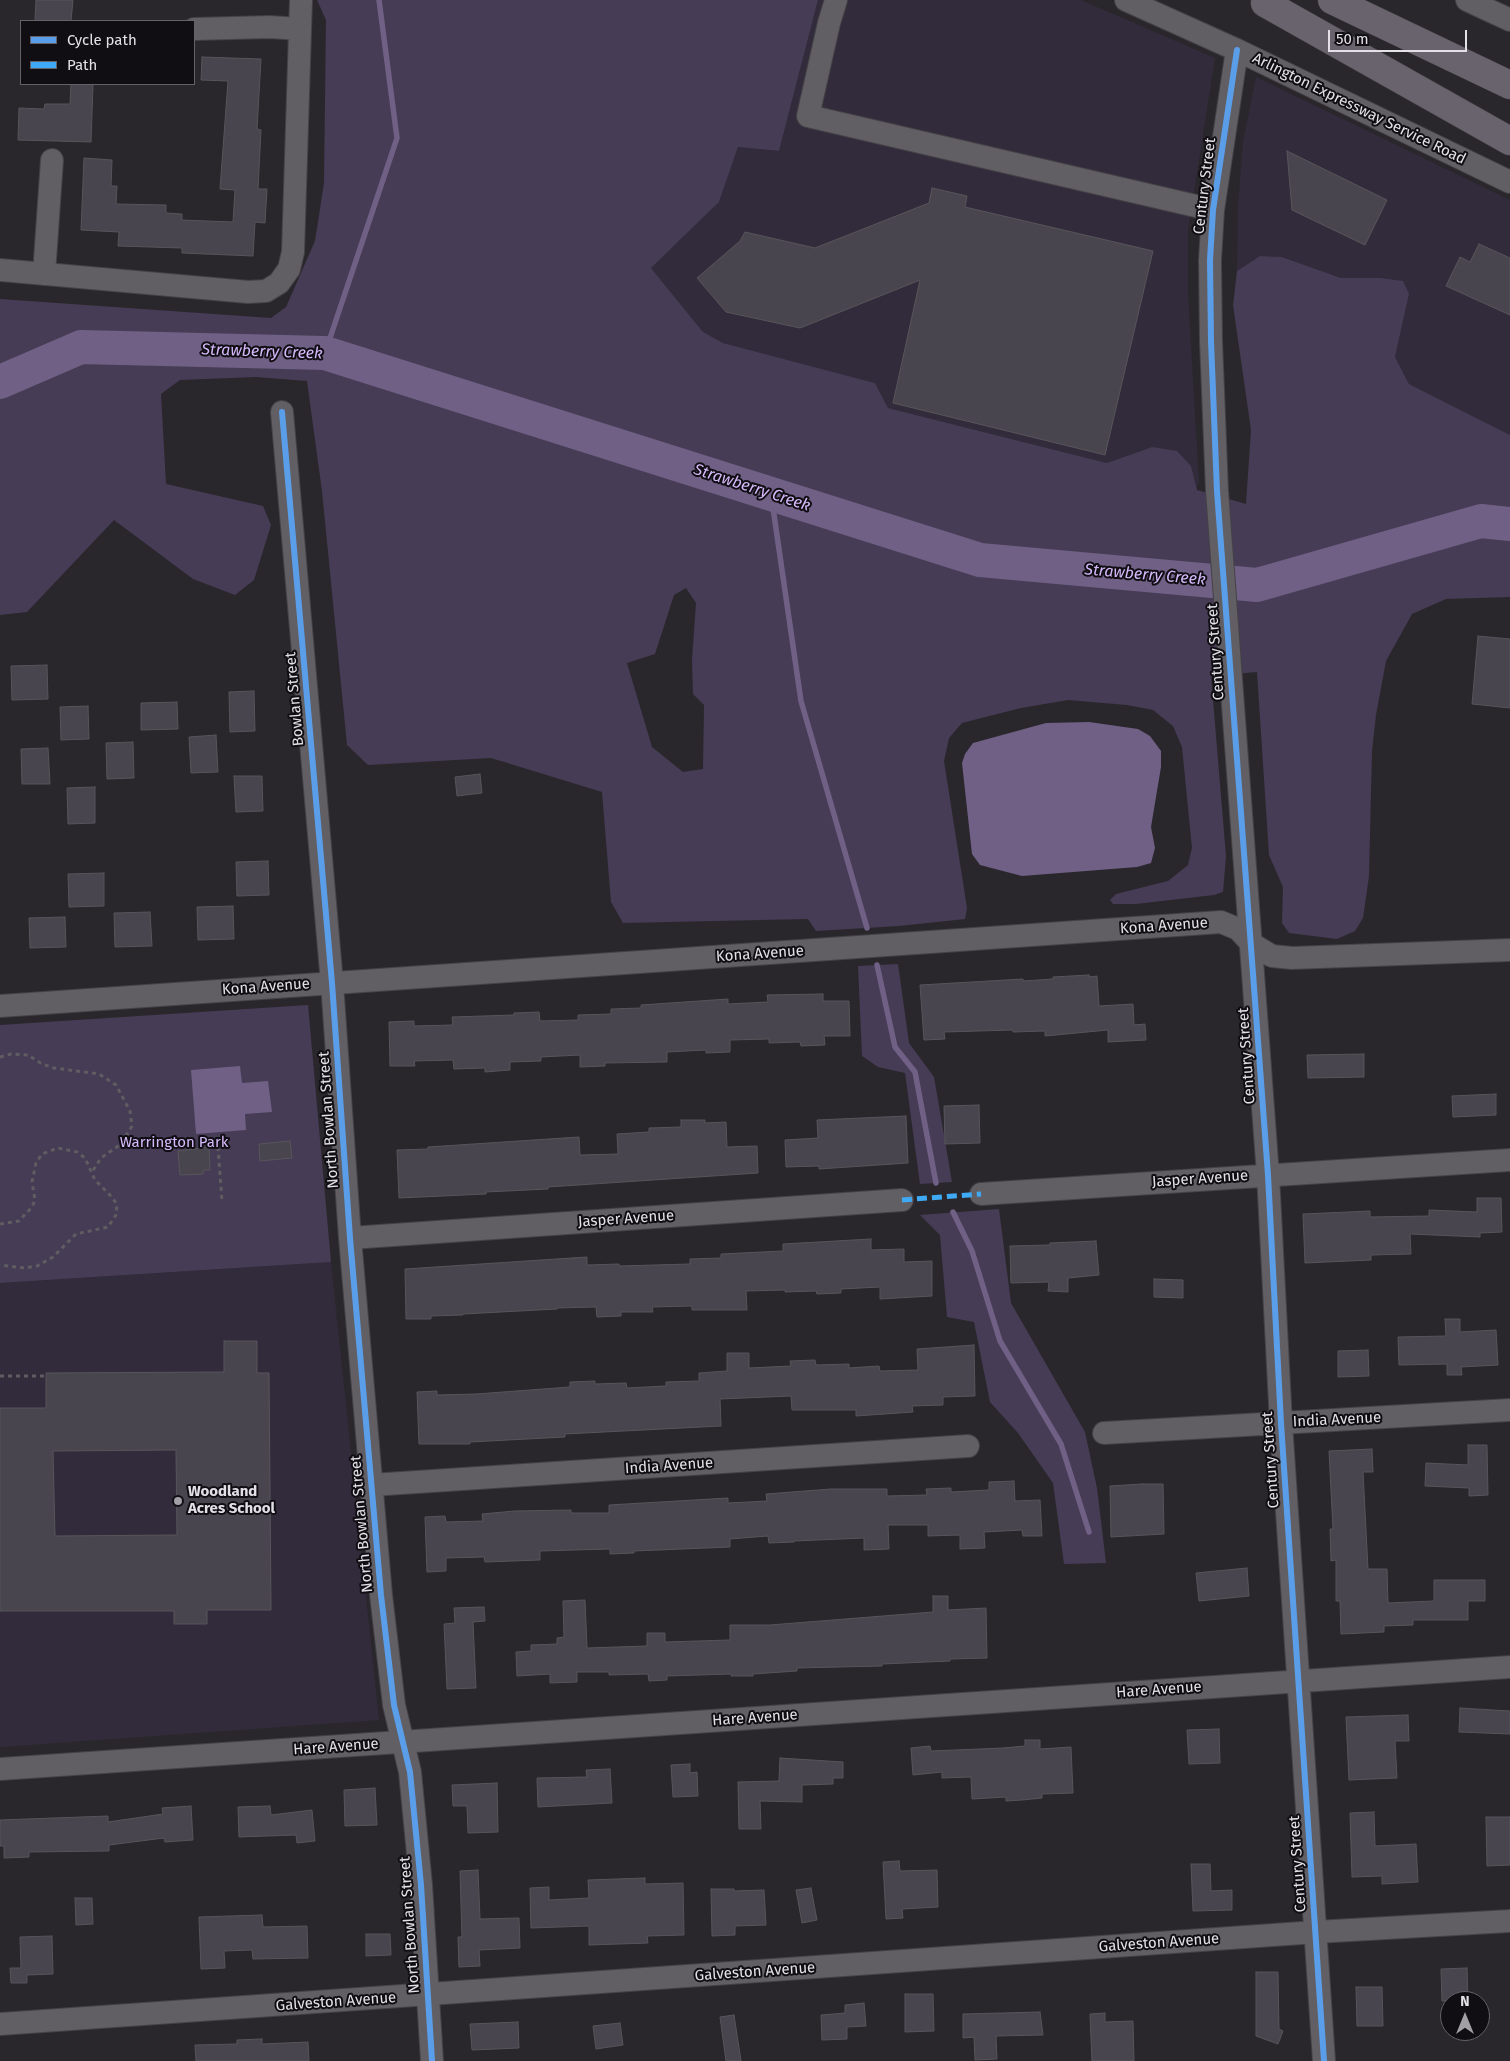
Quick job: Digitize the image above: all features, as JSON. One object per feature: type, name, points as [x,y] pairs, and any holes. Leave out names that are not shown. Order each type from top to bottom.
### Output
[{"type":"highway","points":[[1332,0],[1510,85]]},
{"type":"highway","points":[[1338,0],[1510,74]]},
{"type":"highway","points":[[1263,1],[1510,119]]},
{"type":"highway","points":[[1263,1],[1510,141]]},
{"type":"street","points":[[0,270],[248,292],[266,291],[279,283],[289,269],[293,252],[301,0]]},
{"type":"street","points":[[836,0],[808,116],[1213,210]]},
{"type":"street","name":"Arlington Expressway Service Road","points":[[1126,0],[1237,50],[1510,182]]},
{"type":"street","points":[[1467,0],[1510,20]]},
{"type":"street","points":[[195,29],[270,27],[300,29]]},
{"type":"street","name":"Century Street","points":[[1237,50],[1213,210],[1210,260],[1217,491],[1268,1175],[1281,1423],[1324,2061]]},
{"type":"street","points":[[44,274],[52,160]]},
{"type":"street","name":"Bowlan Street","points":[[282,412],[332,983]]},
{"type":"street","name":"Kona Avenue","points":[[0,1006],[1221,922],[1238,929],[1252,944],[1272,956],[1292,958],[1510,950]]},
{"type":"street","name":"North Bowlan Street","points":[[332,983],[350,1238],[381,1595],[394,1705],[410,1772],[432,2061]]},
{"type":"street","name":"Jasper Avenue","points":[[980,1194],[1510,1160]]},
{"type":"street","name":"Jasper Avenue","points":[[350,1238],[902,1200]]},
{"type":"street","name":"India Avenue","points":[[1104,1433],[1510,1410]]},
{"type":"street","name":"India Avenue","points":[[371,1485],[968,1446]]},
{"type":"street","name":"Hare Avenue","points":[[0,1769],[1510,1667]]},
{"type":"street","name":"Galveston Avenue","points":[[0,2024],[428,1996],[1316,1932],[1510,1921]]},
{"type":"path","points":[[0,1057],[12,1054],[28,1056],[54,1068],[99,1074],[116,1085],[130,1111],[132,1126],[121,1144],[101,1158],[92,1172]]},
{"type":"path","points":[[218,1147],[222,1201]]},
{"type":"path","points":[[0,1224],[19,1220],[32,1207],[35,1200],[32,1172],[42,1154],[58,1148],[77,1152],[86,1158],[94,1180],[116,1200],[116,1215],[108,1227],[76,1234],[53,1257],[37,1266],[25,1268],[0,1265]]},
{"type":"path","points":[[0,1376],[46,1376]]},
{"type":"shaded area","points":[[818,0],[1081,0],[1215,58],[1188,230],[1188,294],[1199,482],[1196,490],[1191,466],[1152,447],[1107,463],[888,408],[875,383],[723,343],[703,332],[651,268],[719,202],[738,147],[779,151]]},
{"type":"shaded area","points":[[1256,77],[1510,200],[1510,435],[1409,384],[1395,357],[1409,294],[1380,278],[1341,278],[1282,257],[1260,256],[1237,271],[1238,207],[1243,142]]},
{"type":"shaded area","points":[[1089,722],[1138,729],[1150,736],[1161,751],[1161,767],[1151,827],[1155,848],[1151,863],[1137,867],[1022,876],[980,865],[972,854],[962,763],[965,754],[973,743],[1046,723]]},
{"type":"shaded area","points":[[240,1066],[242,1083],[268,1081],[272,1112],[245,1114],[246,1130],[196,1134],[191,1070]]},
{"type":"shaded area","name":"Woodland Acres School","points":[[331,1262],[379,1720],[0,1747],[0,1283]]},
{"type":"green space","points":[[317,0],[818,0],[779,151],[738,147],[719,202],[651,268],[703,332],[723,343],[875,383],[888,408],[1107,463],[1152,447],[1177,451],[1191,466],[1197,490],[1246,504],[1251,430],[1233,305],[1237,271],[1260,256],[1282,257],[1341,278],[1380,278],[1403,281],[1409,294],[1395,357],[1409,384],[1510,435],[1510,597],[1446,599],[1412,614],[1386,661],[1376,715],[1372,751],[1369,876],[1363,918],[1355,931],[1337,939],[1289,933],[1282,923],[1283,887],[1269,855],[1257,672],[1211,676],[1226,856],[1223,892],[1214,895],[1136,904],[1113,904],[1110,900],[1116,894],[1168,881],[1188,865],[1192,848],[1182,747],[1173,726],[1153,710],[1127,705],[1068,700],[1021,708],[962,723],[949,738],[944,761],[967,908],[965,919],[899,926],[816,931],[808,919],[623,923],[611,902],[602,792],[491,758],[368,765],[347,745],[322,491],[307,381],[256,377],[180,380],[161,394],[166,484],[263,506],[271,525],[254,580],[235,595],[193,579],[114,520],[27,612],[0,615],[0,299],[271,318],[286,307],[315,241],[324,183],[326,20]],"holes":[[[686,588],[696,603],[692,660],[693,694],[704,705],[703,769],[683,772],[652,747],[627,663],[655,654],[674,595]]]},
{"type":"green space","points":[[898,964],[909,1043],[934,1077],[952,1182],[920,1184],[905,1073],[878,1067],[862,1056],[858,966]]},
{"type":"green space","name":"Warrington Park","points":[[308,1005],[331,1262],[0,1283],[0,1025]]},
{"type":"green space","points":[[999,1209],[1011,1303],[1085,1432],[1097,1488],[1106,1563],[1064,1564],[1053,1483],[1018,1433],[990,1402],[974,1322],[947,1317],[940,1235],[920,1215]]},
{"type":"building","points":[[36,0],[73,0],[71,20],[35,20]]},
{"type":"building","points":[[202,57],[261,59],[257,129],[261,130],[258,189],[267,189],[265,223],[255,222],[253,256],[182,253],[182,248],[118,246],[119,232],[81,230],[84,158],[112,160],[111,186],[117,186],[116,204],[166,205],[166,213],[182,214],[182,220],[233,222],[235,190],[220,189],[228,81],[201,80]]},
{"type":"building","points":[[71,85],[93,85],[91,142],[18,140],[19,108],[44,109],[45,104],[70,104]]},
{"type":"building","points":[[1287,151],[1387,200],[1365,245],[1292,210]]},
{"type":"building","points":[[932,188],[967,196],[965,207],[1153,251],[1105,455],[893,403],[920,280],[800,328],[726,312],[697,278],[740,241],[745,232],[815,248],[929,203]]},
{"type":"building","points":[[1479,244],[1510,258],[1510,315],[1446,286],[1460,257],[1470,262]]},
{"type":"building","points":[[1478,636],[1510,639],[1510,708],[1472,704]]},
{"type":"building","points":[[47,665],[48,699],[12,700],[11,666]]},
{"type":"building","points":[[254,691],[255,731],[230,732],[229,692]]},
{"type":"building","points":[[177,702],[178,729],[141,730],[141,703]]},
{"type":"building","points":[[88,706],[89,739],[61,740],[60,707]]},
{"type":"building","points":[[216,735],[218,772],[191,773],[189,737]]},
{"type":"building","points":[[133,742],[134,778],[107,779],[106,743]]},
{"type":"building","points":[[48,748],[50,784],[22,784],[21,749]]},
{"type":"building","points":[[480,774],[482,793],[457,796],[455,777]]},
{"type":"building","points":[[234,776],[262,776],[263,811],[236,812]]},
{"type":"building","points":[[95,787],[95,823],[68,824],[67,788]]},
{"type":"building","points":[[268,861],[269,895],[237,896],[236,862]]},
{"type":"building","points":[[104,873],[104,906],[69,907],[68,874]]},
{"type":"building","points":[[233,906],[234,939],[198,940],[197,907]]},
{"type":"building","points":[[150,912],[152,946],[115,947],[114,913]]},
{"type":"building","points":[[65,917],[66,947],[30,948],[29,918]]},
{"type":"building","points":[[1089,975],[1089,977],[1097,976],[1099,1006],[1133,1004],[1134,1025],[1145,1024],[1146,1040],[1108,1042],[1108,1030],[1045,1036],[1045,1031],[1013,1032],[1013,1030],[944,1032],[945,1039],[924,1040],[920,985],[1023,979],[1023,981]]},
{"type":"building","points":[[823,994],[823,1001],[849,1001],[850,1036],[824,1036],[825,1045],[801,1046],[800,1042],[769,1043],[769,1039],[730,1040],[730,1052],[706,1053],[706,1050],[667,1052],[667,1062],[605,1063],[605,1066],[580,1067],[580,1055],[541,1057],[541,1061],[510,1062],[510,1070],[485,1072],[485,1068],[454,1069],[453,1060],[414,1061],[415,1066],[390,1066],[389,1022],[414,1021],[414,1026],[453,1025],[452,1017],[514,1015],[514,1013],[539,1012],[540,1021],[578,1020],[578,1015],[611,1014],[611,1009],[641,1008],[641,1005],[728,999],[728,1004],[768,1002],[767,995]]},
{"type":"building","points":[[1364,1054],[1364,1077],[1308,1078],[1307,1055]]},
{"type":"building","points":[[1496,1094],[1496,1115],[1453,1117],[1452,1096]]},
{"type":"building","points":[[979,1105],[980,1143],[945,1144],[944,1106]]},
{"type":"building","points":[[906,1116],[908,1163],[819,1169],[819,1166],[786,1167],[785,1140],[818,1138],[817,1120]]},
{"type":"building","points":[[681,1120],[705,1120],[705,1123],[726,1122],[727,1147],[757,1146],[758,1173],[548,1187],[548,1189],[486,1192],[486,1194],[399,1198],[397,1150],[579,1137],[580,1155],[618,1154],[617,1134],[649,1132],[649,1128],[681,1127]]},
{"type":"building","points":[[290,1141],[292,1158],[260,1161],[259,1144]]},
{"type":"building","points":[[209,1147],[210,1170],[203,1170],[203,1174],[180,1175],[178,1151]]},
{"type":"building","points":[[1477,1198],[1501,1198],[1502,1232],[1480,1233],[1480,1237],[1410,1234],[1411,1254],[1371,1255],[1371,1260],[1305,1263],[1303,1214],[1370,1211],[1370,1217],[1429,1216],[1429,1210],[1477,1212]]},
{"type":"building","points":[[871,1239],[871,1250],[904,1249],[904,1262],[932,1261],[932,1296],[880,1299],[880,1287],[841,1289],[841,1293],[817,1294],[816,1291],[746,1291],[747,1310],[692,1310],[692,1306],[652,1307],[653,1312],[621,1312],[621,1316],[597,1317],[596,1307],[557,1308],[431,1316],[431,1319],[406,1319],[405,1269],[587,1257],[587,1265],[690,1264],[690,1259],[721,1258],[721,1254],[783,1251],[783,1244]]},
{"type":"building","points":[[1096,1241],[1099,1275],[1068,1278],[1068,1292],[1048,1291],[1049,1282],[1011,1283],[1010,1246]]},
{"type":"building","points":[[1154,1279],[1183,1280],[1183,1298],[1154,1297]]},
{"type":"building","points":[[1445,1319],[1460,1319],[1460,1332],[1496,1330],[1498,1365],[1461,1367],[1462,1375],[1447,1375],[1447,1364],[1399,1365],[1398,1337],[1446,1336]]},
{"type":"building","points":[[224,1341],[257,1341],[257,1373],[269,1373],[271,1610],[207,1610],[207,1624],[174,1624],[174,1611],[0,1611],[0,1408],[46,1408],[46,1373],[224,1372]],"holes":[[[176,1450],[177,1535],[55,1536],[53,1451]]]},
{"type":"building","points":[[974,1345],[975,1396],[943,1397],[943,1405],[912,1406],[913,1412],[856,1416],[856,1410],[792,1410],[791,1396],[720,1399],[721,1426],[565,1434],[565,1437],[470,1442],[470,1444],[419,1444],[417,1392],[437,1391],[437,1395],[476,1394],[570,1387],[570,1382],[595,1381],[595,1384],[626,1383],[627,1388],[666,1386],[666,1382],[699,1381],[699,1373],[727,1371],[727,1353],[749,1353],[749,1368],[791,1366],[790,1361],[815,1360],[816,1365],[849,1364],[849,1368],[879,1366],[880,1371],[918,1370],[917,1349]]},
{"type":"building","points":[[1368,1350],[1369,1376],[1338,1377],[1338,1351]]},
{"type":"building","points":[[1468,1445],[1487,1445],[1488,1495],[1469,1496],[1469,1488],[1425,1486],[1426,1463],[1468,1465]]},
{"type":"building","points":[[1372,1449],[1373,1472],[1363,1472],[1368,1569],[1387,1569],[1388,1603],[1434,1601],[1434,1580],[1485,1580],[1485,1601],[1468,1601],[1468,1620],[1413,1620],[1413,1625],[1384,1626],[1384,1632],[1341,1634],[1340,1601],[1336,1601],[1336,1560],[1331,1561],[1330,1529],[1333,1529],[1329,1451]]},
{"type":"building","points":[[1014,1481],[1015,1501],[1040,1500],[1042,1536],[1023,1536],[1022,1530],[984,1532],[985,1548],[960,1549],[960,1535],[928,1536],[928,1525],[888,1525],[889,1549],[864,1550],[864,1538],[769,1543],[768,1536],[730,1539],[730,1547],[634,1551],[634,1553],[610,1554],[610,1549],[540,1551],[540,1560],[485,1562],[484,1557],[446,1558],[446,1571],[427,1572],[425,1517],[445,1516],[446,1522],[483,1521],[482,1514],[514,1511],[571,1510],[571,1513],[609,1513],[609,1505],[728,1498],[728,1503],[767,1501],[766,1494],[831,1489],[887,1489],[887,1496],[927,1495],[926,1489],[951,1488],[951,1492],[989,1490],[989,1482]]},
{"type":"building","points":[[1163,1484],[1164,1534],[1111,1537],[1110,1486]]},
{"type":"building","points":[[1247,1568],[1249,1596],[1199,1601],[1196,1573]]},
{"type":"building","points":[[933,1596],[948,1596],[948,1610],[986,1608],[987,1658],[882,1664],[882,1666],[797,1668],[797,1671],[753,1674],[753,1676],[731,1676],[731,1674],[667,1676],[667,1680],[649,1681],[648,1674],[609,1675],[609,1672],[577,1672],[577,1682],[550,1683],[550,1674],[517,1676],[516,1652],[531,1651],[531,1645],[557,1644],[557,1638],[564,1637],[563,1601],[585,1600],[587,1648],[647,1646],[647,1633],[665,1633],[665,1642],[730,1640],[730,1625],[770,1625],[933,1612]]},
{"type":"building","points":[[484,1607],[485,1621],[473,1622],[476,1688],[447,1689],[444,1624],[455,1623],[454,1608]]},
{"type":"building","points":[[1460,1708],[1510,1711],[1510,1734],[1459,1732]]},
{"type":"building","points":[[1408,1715],[1409,1741],[1395,1741],[1397,1778],[1349,1780],[1346,1717]]},
{"type":"building","points":[[1219,1729],[1220,1763],[1189,1764],[1187,1730]]},
{"type":"building","points":[[1025,1740],[1040,1740],[1040,1749],[1071,1747],[1073,1793],[1042,1794],[1042,1798],[1006,1801],[1006,1797],[972,1799],[971,1777],[942,1778],[942,1772],[913,1775],[911,1748],[930,1746],[931,1751],[1003,1748],[1025,1746]]},
{"type":"building","points":[[780,1758],[843,1762],[843,1778],[833,1778],[833,1784],[802,1785],[802,1802],[760,1801],[761,1829],[739,1829],[738,1782],[779,1781]]},
{"type":"building","points":[[690,1764],[690,1773],[697,1772],[698,1796],[673,1797],[671,1765]]},
{"type":"building","points":[[610,1769],[612,1803],[538,1807],[537,1778],[587,1777],[586,1770]]},
{"type":"building","points":[[497,1783],[498,1832],[468,1833],[467,1806],[453,1806],[452,1785]]},
{"type":"building","points":[[375,1788],[377,1825],[345,1826],[344,1790]]},
{"type":"building","points":[[191,1806],[193,1840],[165,1842],[164,1838],[109,1845],[109,1851],[29,1852],[29,1857],[4,1858],[4,1846],[0,1846],[0,1820],[108,1816],[108,1822],[163,1814],[162,1808]]},
{"type":"building","points":[[270,1806],[271,1815],[312,1810],[315,1841],[297,1843],[296,1835],[239,1837],[238,1807]]},
{"type":"building","points":[[1374,1812],[1375,1846],[1416,1844],[1418,1882],[1382,1884],[1382,1876],[1352,1877],[1350,1813]]},
{"type":"building","points":[[1486,1817],[1510,1817],[1510,1865],[1487,1866]]},
{"type":"building","points":[[899,1861],[900,1871],[937,1870],[938,1907],[902,1909],[903,1918],[886,1919],[883,1862]]},
{"type":"building","points":[[1191,1864],[1210,1864],[1211,1891],[1232,1890],[1232,1910],[1193,1911]]},
{"type":"building","points":[[478,1870],[480,1919],[519,1918],[520,1948],[479,1950],[480,1966],[459,1967],[458,1937],[462,1937],[460,1871]]},
{"type":"building","points":[[645,1878],[645,1884],[683,1883],[684,1935],[647,1936],[648,1943],[589,1945],[589,1926],[531,1928],[530,1888],[549,1887],[549,1900],[589,1898],[588,1880]]},
{"type":"building","points":[[811,1888],[817,1920],[802,1923],[796,1890]]},
{"type":"building","points":[[711,1889],[734,1889],[734,1891],[764,1890],[766,1925],[735,1926],[735,1935],[712,1936]]},
{"type":"building","points":[[75,1898],[92,1898],[93,1924],[76,1925]]},
{"type":"building","points":[[262,1915],[263,1927],[307,1926],[308,1958],[253,1959],[252,1950],[224,1951],[225,1968],[201,1969],[199,1917]]},
{"type":"building","points":[[366,1934],[390,1934],[391,1955],[366,1956]]},
{"type":"building","points":[[52,1936],[53,1974],[27,1975],[27,1983],[11,1983],[10,1968],[21,1968],[20,1937]]},
{"type":"building","points":[[1467,1968],[1468,1991],[1442,1991],[1441,1969]]},
{"type":"building","points":[[1256,1972],[1278,1972],[1279,2029],[1283,2031],[1278,2044],[1256,2036]]},
{"type":"building","points":[[1356,1987],[1382,1987],[1383,2026],[1357,2026]]},
{"type":"building","points":[[905,1994],[933,1994],[934,2031],[905,2032]]},
{"type":"building","points":[[864,2003],[866,2026],[847,2027],[847,2039],[822,2040],[821,2015],[845,2013],[845,2005]]},
{"type":"building","points":[[1040,2012],[1043,2035],[996,2036],[997,2059],[975,2060],[974,2037],[963,2038],[963,2014]]},
{"type":"building","points":[[1105,2013],[1105,2022],[1133,2021],[1134,2061],[1092,2061],[1090,2014]]},
{"type":"building","points":[[734,2015],[741,2061],[726,2061],[720,2017]]},
{"type":"building","points":[[518,2022],[519,2048],[472,2050],[470,2024]]},
{"type":"building","points":[[620,2023],[623,2045],[596,2049],[593,2026]]},
{"type":"building","points":[[262,2039],[262,2044],[308,2042],[309,2061],[196,2061],[195,2045],[237,2044],[237,2040]]},
{"type":"waterway","points":[[325,353],[397,138],[379,0]]},
{"type":"waterway","name":"Strawberry Creek","points":[[0,382],[81,347],[325,353],[980,560],[1257,585],[1481,521],[1510,524]]},
{"type":"waterway","points":[[771,494],[801,701],[867,928]]},
{"type":"waterway","points":[[877,965],[895,1047],[915,1072],[936,1183]]},
{"type":"waterway","points":[[953,1212],[972,1251],[1000,1341],[1061,1444],[1089,1532]]},
{"type":"marked path","points":[[902,1200],[981,1194]]},
{"type":"cycle path","points":[[1237,50],[1213,210],[1210,260],[1217,491],[1268,1175],[1281,1423],[1324,2061]]},
{"type":"cycle path","points":[[282,412],[332,983],[350,1238],[381,1595],[394,1705],[410,1772],[421,1885],[432,2061]]},
{"type":"place","name":"Woodland Acres School","points":[[178,1501]]}]
